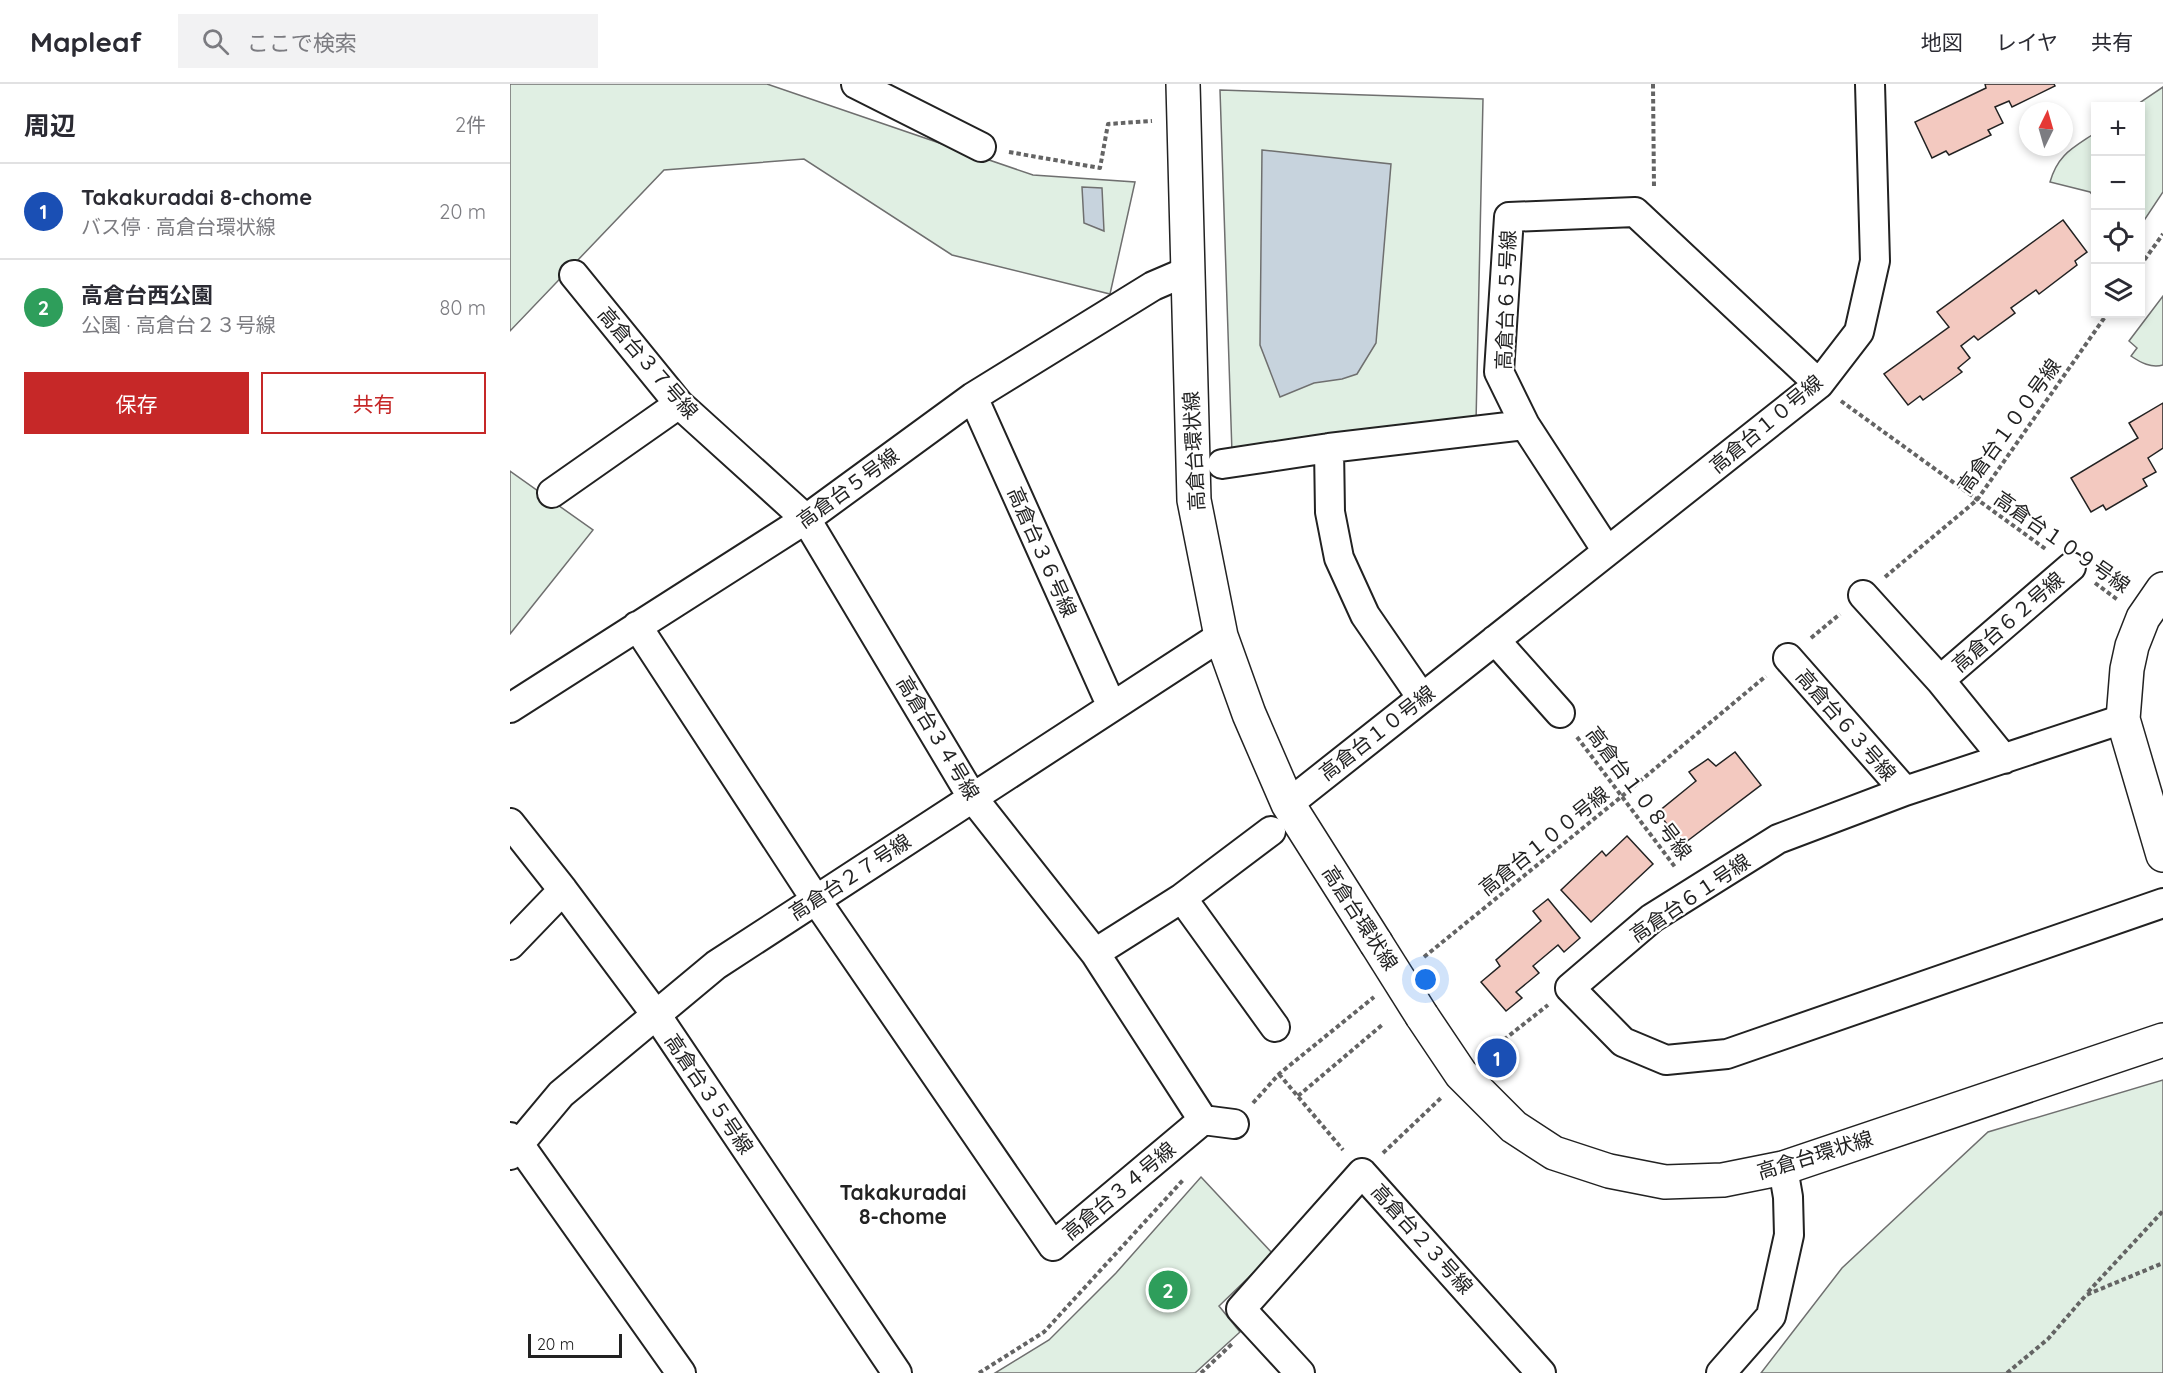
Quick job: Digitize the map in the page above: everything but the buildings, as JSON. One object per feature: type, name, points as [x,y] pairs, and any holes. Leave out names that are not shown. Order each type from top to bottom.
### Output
[{"type":"street","points":[[856,84],[981,147]]},
{"type":"street","name":"高倉台環状線","points":[[1183,84],[1194,500],[1221,636],[1249,714],[1279,818],[1376,943],[1461,1074],[1514,1126],[1554,1153],[1609,1171],[1665,1182],[1723,1180],[1783,1168],[2163,1040]]},
{"type":"street","name":"高倉台１０号線","points":[[1095,953],[1182,898],[1422,698],[1819,384],[1859,332],[1875,261],[1870,84]]},
{"type":"street","name":"高倉台６５号線","points":[[1607,551],[1525,425],[1499,372],[1509,217],[1635,212],[1819,384]]},
{"type":"street","name":"高倉台５号線","points":[[510,708],[806,519],[973,397],[1153,286],[1188,271]]},
{"type":"street","name":"高倉台３７号線","points":[[574,275],[679,404],[806,519]]},
{"type":"street","name":"高倉台３６号線","points":[[973,397],[1112,707]]},
{"type":"street","points":[[552,493],[679,404]]},
{"type":"street","points":[[1222,464],[1329,448],[1525,425]]},
{"type":"street","points":[[1329,448],[1330,512],[1339,558],[1365,615],[1422,698]]},
{"type":"street","name":"高倉台３４号線","points":[[637,626],[816,900],[1053,1246],[1203,1120],[1095,953],[972,797],[806,519]]},
{"type":"street","name":"高倉台６２号線","points":[[2004,759],[1940,681],[2071,567]]},
{"type":"street","points":[[2163,589],[2143,618],[2132,646],[2127,669],[2123,719],[2163,855]]},
{"type":"street","points":[[1863,595],[1940,681]]},
{"type":"street","name":"高倉台２７号線","points":[[513,1145],[561,1095],[716,965],[1221,636]]},
{"type":"street","points":[[1496,640],[1560,713]]},
{"type":"street","name":"高倉台６３号線","points":[[1788,658],[1905,791]]},
{"type":"street","name":"高倉台６１号線","points":[[1570,988],[1653,918],[1778,839],[1905,791],[2123,719]]},
{"type":"street","name":"高倉台３５号線","points":[[510,823],[657,1016],[897,1373]]},
{"type":"street","points":[[510,945],[563,890]]},
{"type":"street","points":[[1182,898],[1275,1027]]},
{"type":"street","points":[[1570,988],[1623,1042],[1666,1060],[1727,1054],[2163,903]]},
{"type":"street","points":[[1203,1120],[1234,1124]]},
{"type":"street","points":[[513,1145],[681,1373]]},
{"type":"street","points":[[1721,1373],[1771,1316],[1789,1235],[1788,1197],[1783,1168]]},
{"type":"street","name":"高倉台２３号線","points":[[1300,1373],[1241,1309],[1362,1173],[1541,1373]]},
{"type":"path","points":[[1653,84],[1654,231]]},
{"type":"path","points":[[981,147],[1100,168],[1108,124],[1153,120]]},
{"type":"path","points":[[2141,264],[2163,234]]},
{"type":"path","name":"高倉台１００号線","points":[[1418,962],[1621,797],[1977,500],[2104,318]]},
{"type":"path","name":"高倉台１０９号線","points":[[1819,384],[2143,618]]},
{"type":"path","name":"高倉台１０８号線","points":[[1560,713],[1694,892]]},
{"type":"path","points":[[1492,1049],[1570,988]]},
{"type":"path","points":[[1234,1124],[1279,1074],[1381,992]]},
{"type":"path","points":[[1298,1096],[1382,1025]]},
{"type":"path","points":[[1279,1074],[1362,1173],[1442,1098]]},
{"type":"path","points":[[978,1373],[1044,1332],[1187,1176]]},
{"type":"path","points":[[2007,1373],[2048,1339],[2163,1211]]},
{"type":"path","points":[[2086,1295],[2163,1263]]},
{"type":"path","points":[[1201,1373],[1254,1323]]},
{"type":"green space","points":[[510,84],[767,84],[1033,175],[1135,182],[1110,294],[952,255],[804,159],[664,170],[510,331]]},
{"type":"green space","points":[[2163,87],[2163,192],[2145,219],[2145,102],[2141,102]]},
{"type":"green space","points":[[1220,90],[1483,99],[1476,422],[1232,453]]},
{"type":"green space","points":[[2091,136],[2091,193],[2050,182],[2062,158],[2073,156],[2073,148]]},
{"type":"green space","points":[[2163,296],[2163,365],[2142,363],[2131,356],[2137,348],[2129,341]]},
{"type":"green space","points":[[510,471],[593,530],[510,634]]},
{"type":"green space","points":[[2163,1080],[2163,1373],[1761,1373],[1842,1268],[1988,1132]]},
{"type":"green space","points":[[1201,1177],[1273,1254],[1219,1306],[1240,1332],[1195,1373],[995,1373],[1049,1340],[1116,1273]]},
{"type":"shaded area","points":[[1262,150],[1391,164],[1376,343],[1357,374],[1342,379],[1314,383],[1280,397],[1260,345]]},
{"type":"shaded area","points":[[1082,187],[1102,188],[1104,231],[1084,223]]},
{"type":"place","name":"Takakuradai 8-chome","points":[[1497,1058]]},
{"type":"place","name":"高倉台西公園","points":[[1168,1290]]},
{"type":"district","name":"Takakuradai 8-chome","points":[[903,1205]]}]
